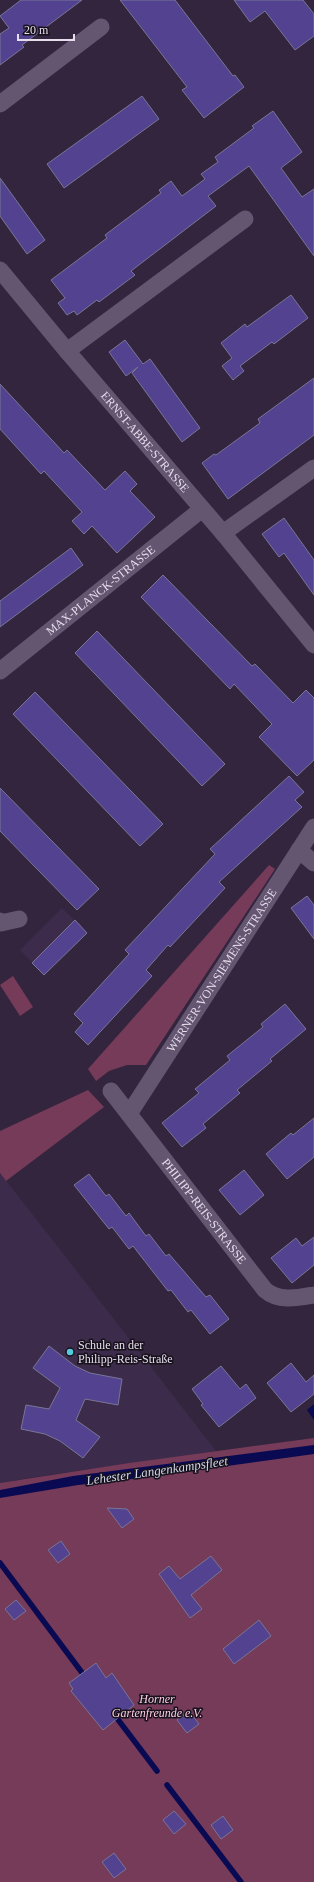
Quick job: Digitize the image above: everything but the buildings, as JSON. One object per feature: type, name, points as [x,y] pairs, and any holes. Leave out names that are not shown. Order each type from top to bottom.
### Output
[{"type":"street","points":[[0,104],[101,27]]},
{"type":"street","points":[[67,351],[246,219]]},
{"type":"street","name":"ERNST-ABBE-STRASSE","points":[[3,278],[223,533],[314,645]]},
{"type":"street","points":[[223,533],[314,468]]},
{"type":"street","name":"MAX-PLANCK-STRASSE","points":[[0,671],[202,509]]},
{"type":"street","name":"WERNER-VON-SIEMENS-STRASSE","points":[[129,1114],[314,826]]},
{"type":"street","points":[[298,850],[314,863]]},
{"type":"street","points":[[0,921],[1,923],[19,918]]},
{"type":"street","name":"PHILIPP-REIS-STRASSE","points":[[111,1091],[265,1290],[277,1297],[297,1298],[314,1295]]},
{"type":"shaded area","points":[[62,908],[87,933],[44,975],[20,950]]},
{"type":"shaded area","name":"Schule an der Philipp-Reis-Straße","points":[[0,1173],[62,1252],[216,1451],[0,1483]]},
{"type":"green space","points":[[269,865],[275,869],[146,1065],[127,1065],[109,1071],[96,1081],[88,1069]]},
{"type":"green space","points":[[13,976],[33,1007],[20,1016],[0,985]]},
{"type":"green space","points":[[88,1090],[104,1107],[6,1181],[0,1173],[0,1131]]},
{"type":"green space","name":"Horner Gartenfreunde e.V.","points":[[314,1438],[314,1882],[0,1882],[0,1483],[129,1463]]},
{"type":"water","points":[[314,1404],[314,1420],[307,1410]]},
{"type":"water","name":"Lehester Langenkampsfleet","points":[[314,1445],[314,1454],[141,1478],[78,1485],[0,1498],[0,1490],[73,1476]]},
{"type":"waterway","points":[[0,1563],[86,1678]]},
{"type":"waterway","points":[[113,1713],[157,1771]]},
{"type":"waterway","points":[[167,1785],[241,1882]]},
{"type":"place","name":"Schule an der Philipp-Reis-Straße","points":[[70,1352]]}]
